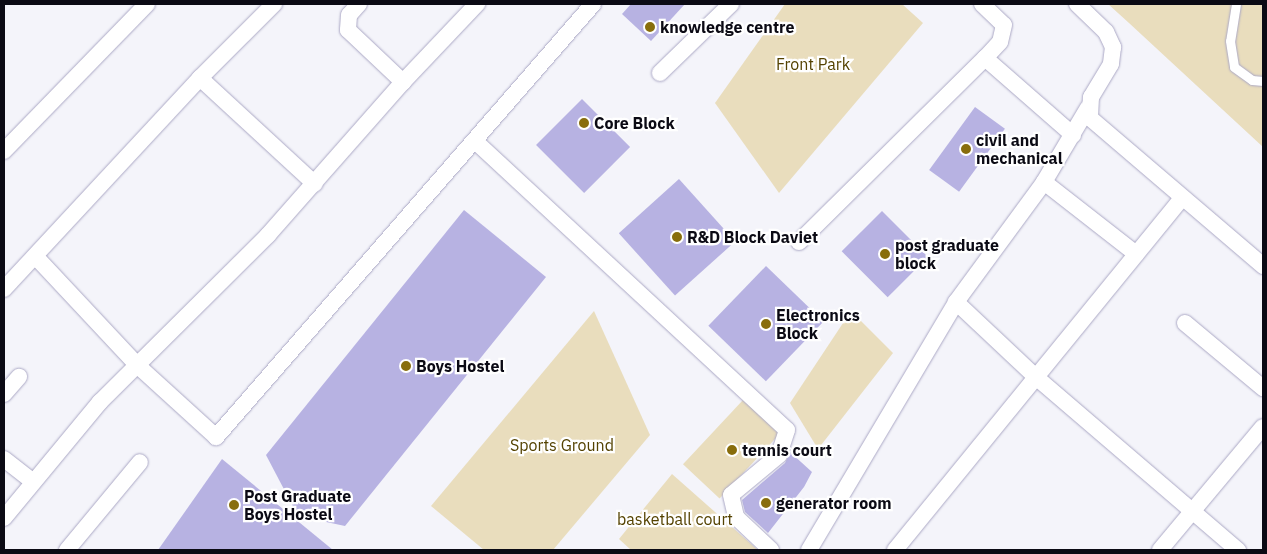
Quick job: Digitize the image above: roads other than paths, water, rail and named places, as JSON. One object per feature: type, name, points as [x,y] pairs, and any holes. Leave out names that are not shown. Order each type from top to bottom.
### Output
[{"type":"street","points":[[4,151],[147,4]]},
{"type":"street","points":[[4,289],[36,257],[200,78],[274,4]]},
{"type":"street","points":[[359,4],[349,15],[348,30],[403,82]]},
{"type":"street","points":[[4,518],[100,402],[315,184],[403,82],[477,4]]},
{"type":"street","points":[[36,257],[137,365],[216,437],[593,4]]},
{"type":"street","points":[[660,73],[731,4]]},
{"type":"street","points":[[799,242],[1000,42],[1004,25],[982,4]]},
{"type":"street","points":[[809,550],[956,302],[1044,182],[1073,135],[1111,64],[1113,47],[1106,32],[1077,4]]},
{"type":"street","points":[[985,58],[1073,135]]},
{"type":"street","points":[[200,78],[315,184]]},
{"type":"street","points":[[1088,108],[1095,125],[1263,266]]},
{"type":"street","points":[[474,141],[787,430],[779,455],[732,495],[736,517],[772,550]]},
{"type":"street","points":[[1044,182],[1136,254]]},
{"type":"street","points":[[895,550],[1182,198]]},
{"type":"street","points":[[956,302],[1037,378],[1238,550]]},
{"type":"street","points":[[1185,324],[1263,388]]},
{"type":"street","points":[[4,394],[19,377]]},
{"type":"street","points":[[1160,550],[1263,427]]},
{"type":"street","points":[[4,459],[33,482]]},
{"type":"street","points":[[67,550],[140,462]]},
{"type":"lane","points":[[1236,4],[1230,41],[1234,67],[1252,80],[1263,82]]},
{"type":"place","name":"knowledge centre","points":[[650,27]]},
{"type":"place","name":"Core Block","points":[[584,123]]},
{"type":"place","name":"civil and mechanical","points":[[966,149]]},
{"type":"place","name":"R&D Block Daviet","points":[[677,237]]},
{"type":"place","name":"post graduate block","points":[[885,254]]},
{"type":"place","name":"Electronics Block","points":[[766,324]]},
{"type":"place","name":"Boys Hostel","points":[[406,366]]},
{"type":"place","name":"tennis court","points":[[732,450]]},
{"type":"place","name":"generator room","points":[[766,503]]},
{"type":"place","name":"Post Graduate Boys Hostel","points":[[234,505]]},
{"type":"park label","name":"Front Park","points":[[813,64]]},
{"type":"park label","name":"Sports Ground","points":[[562,445]]},
{"type":"park label","name":"basketball court","points":[[675,519]]}]
